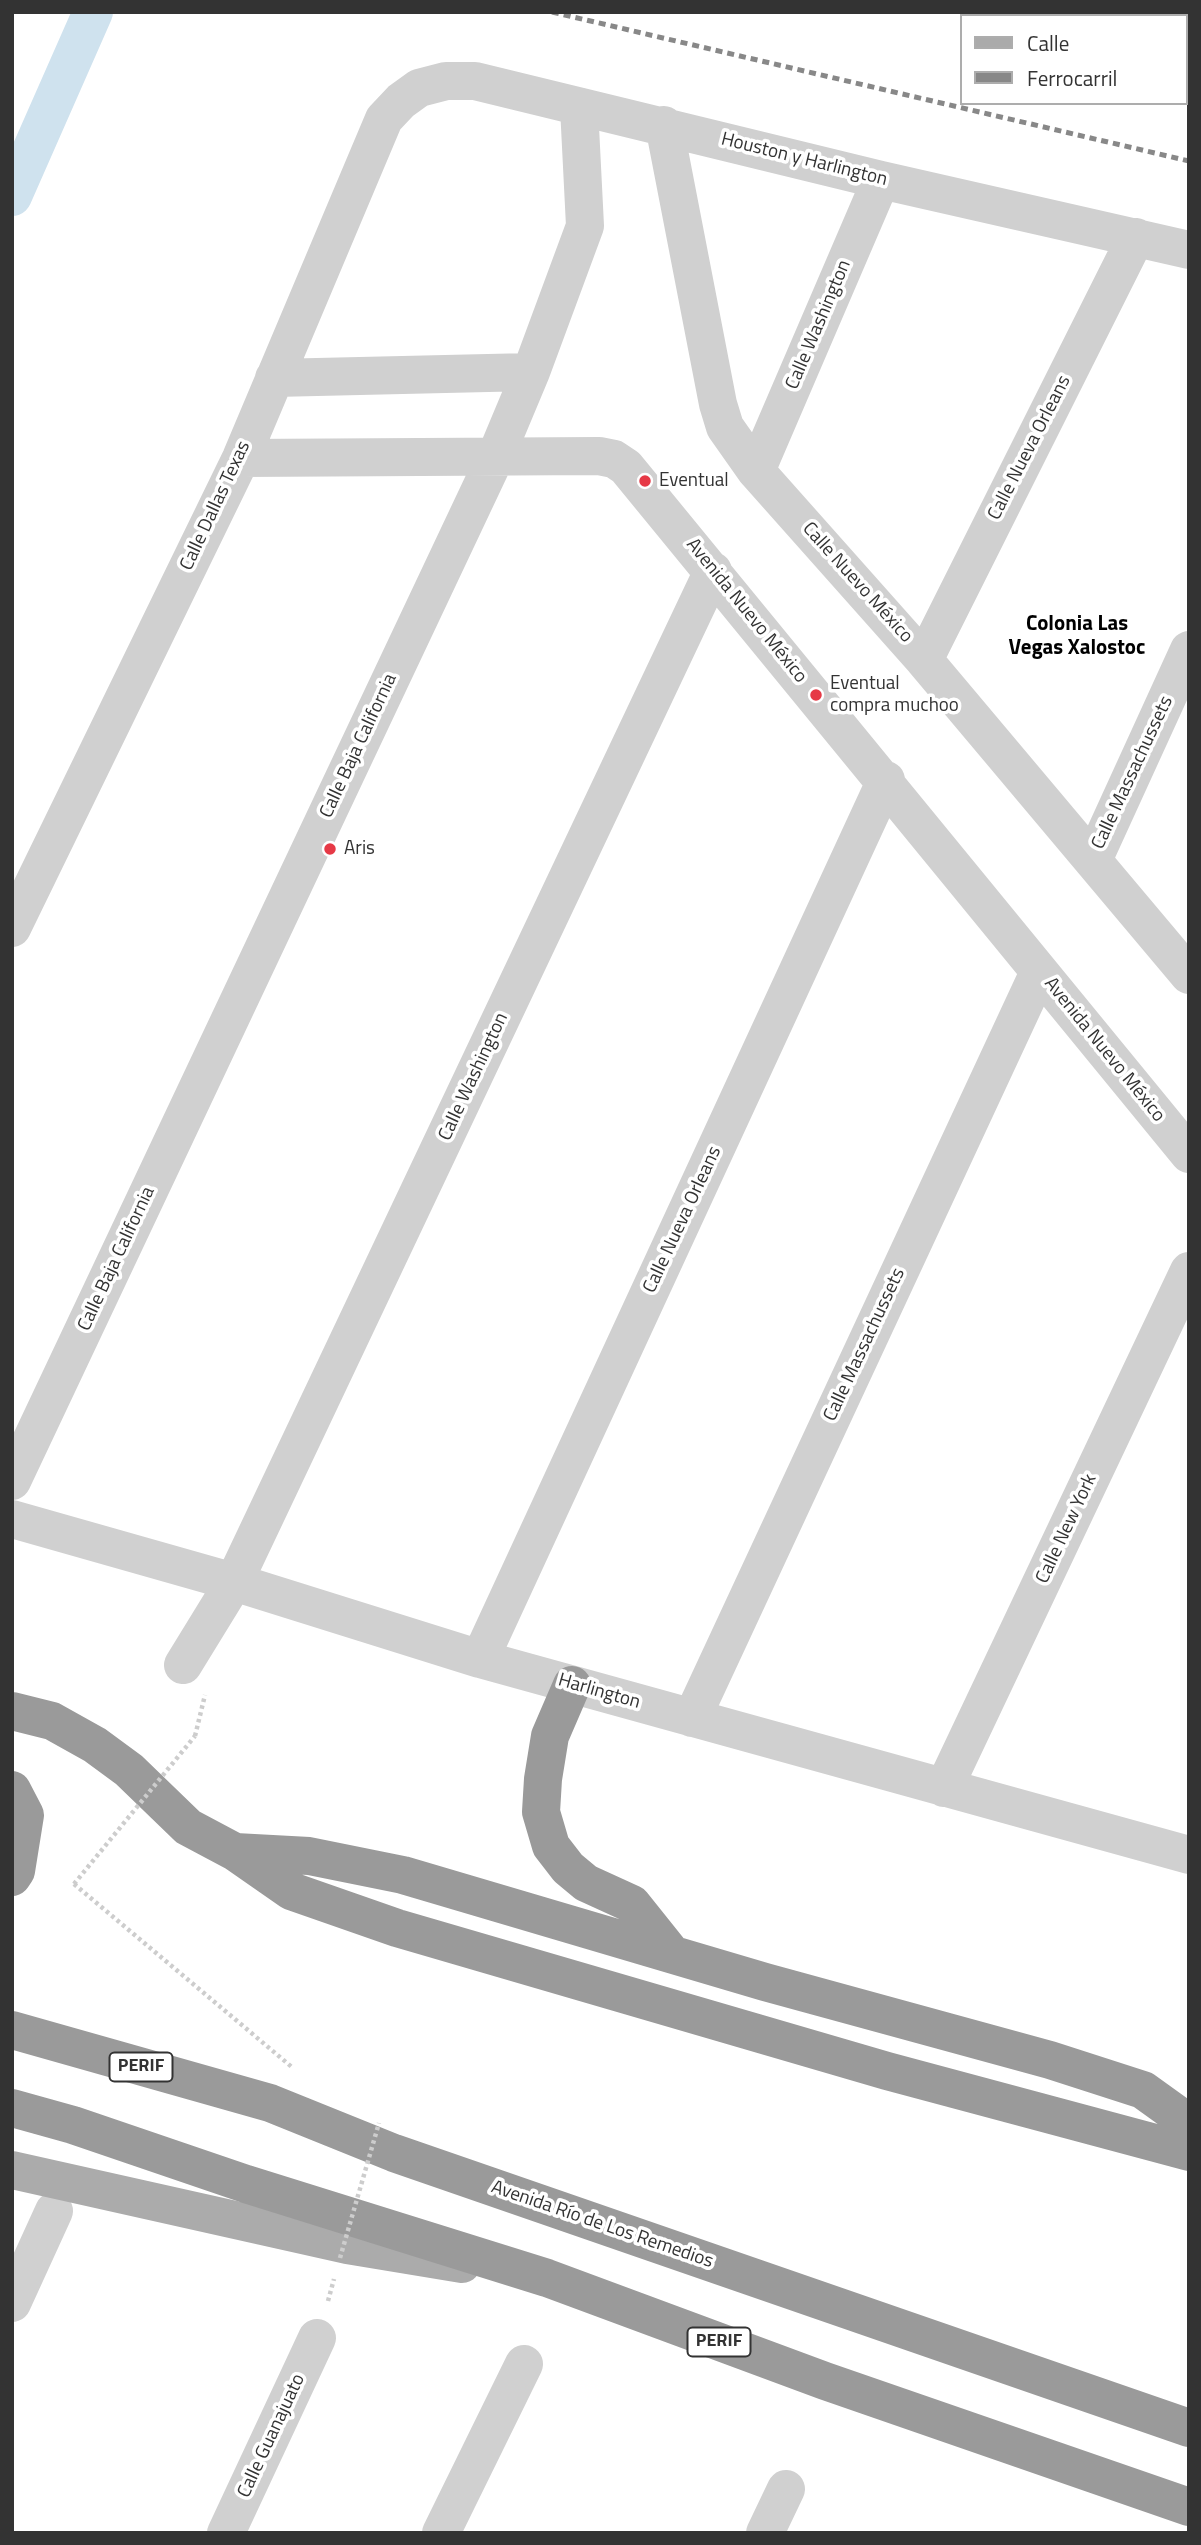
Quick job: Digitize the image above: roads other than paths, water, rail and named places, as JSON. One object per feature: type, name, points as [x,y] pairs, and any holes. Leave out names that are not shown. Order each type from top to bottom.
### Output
[{"type":"highway","points":[[572,1685],[550,1736],[543,1779],[541,1812],[551,1846],[568,1868],[586,1883],[632,1904],[672,1954]]},
{"type":"highway","points":[[12,1711],[52,1721],[95,1745],[129,1770],[188,1827],[235,1852],[291,1891],[397,1928],[887,2071],[1189,2152]]},
{"type":"highway","points":[[12,1790],[25,1815],[14,1874]]},
{"type":"highway","points":[[235,1852],[309,1856],[403,1875],[1050,2060],[1143,2090],[1189,2127]]},
{"type":"highway","name":"Avenida Río de Los Remedios","points":[[12,2030],[270,2103],[394,2153],[1189,2428]]},
{"type":"highway","name":"PERIF","points":[[12,2108],[73,2125],[246,2184],[547,2278],[825,2381],[1189,2507]]},
{"type":"main road","points":[[12,2170],[347,2245],[547,2278]]},
{"type":"street","name":"Houston y Harlington","points":[[419,88],[446,81],[475,80],[881,180],[1189,250]]},
{"type":"street","name":"Calle Dallas Texas","points":[[12,928],[240,458],[384,119],[401,101],[419,88]]},
{"type":"street","name":"Calle Baja California","points":[[12,1481],[495,458],[531,372],[585,226],[579,107]]},
{"type":"street","name":"Calle Nuevo México","points":[[664,125],[718,404],[725,426],[756,471],[924,660],[1094,858],[1189,975]]},
{"type":"street","name":"Calle Washington","points":[[756,471],[881,180]]},
{"type":"street","name":"Calle Nueva Orleans","points":[[924,660],[1136,237]]},
{"type":"street","points":[[274,378],[531,372]]},
{"type":"street","name":"Avenida Nuevo México","points":[[240,458],[598,456],[614,459],[637,478],[1189,1154]]},
{"type":"street","name":"Calle Washington","points":[[234,1582],[713,571]]},
{"type":"street","name":"Calle Massachussets","points":[[1094,858],[1189,650]]},
{"type":"street","name":"Calle Nueva Orleans","points":[[480,1659],[886,780]]},
{"type":"street","name":"Calle Massachussets","points":[[692,1718],[1039,972]]},
{"type":"street","name":"Calle New York","points":[[944,1788],[1189,1270]]},
{"type":"street","name":"Harlington","points":[[12,1519],[234,1582],[480,1659],[1189,1855]]},
{"type":"street","points":[[183,1665],[234,1582]]},
{"type":"street","points":[[12,2303],[54,2211]]},
{"type":"street","name":"Calle Guanajuato","points":[[226,2533],[317,2339]]},
{"type":"street","points":[[441,2533],[524,2364]]},
{"type":"street","points":[[765,2533],[786,2489]]},
{"type":"waterway","points":[[12,196],[93,12]]},
{"type":"railway","points":[[552,12],[1189,161]]},
{"type":"place","name":"Eventual","points":[[645,481]]},
{"type":"place","name":"Eventual compra muchoo","points":[[816,695]]},
{"type":"place","name":"Aris","points":[[330,849]]},
{"type":"district","name":"Colonia Las Vegas Xalostoc","points":[[1077,637]]}]
